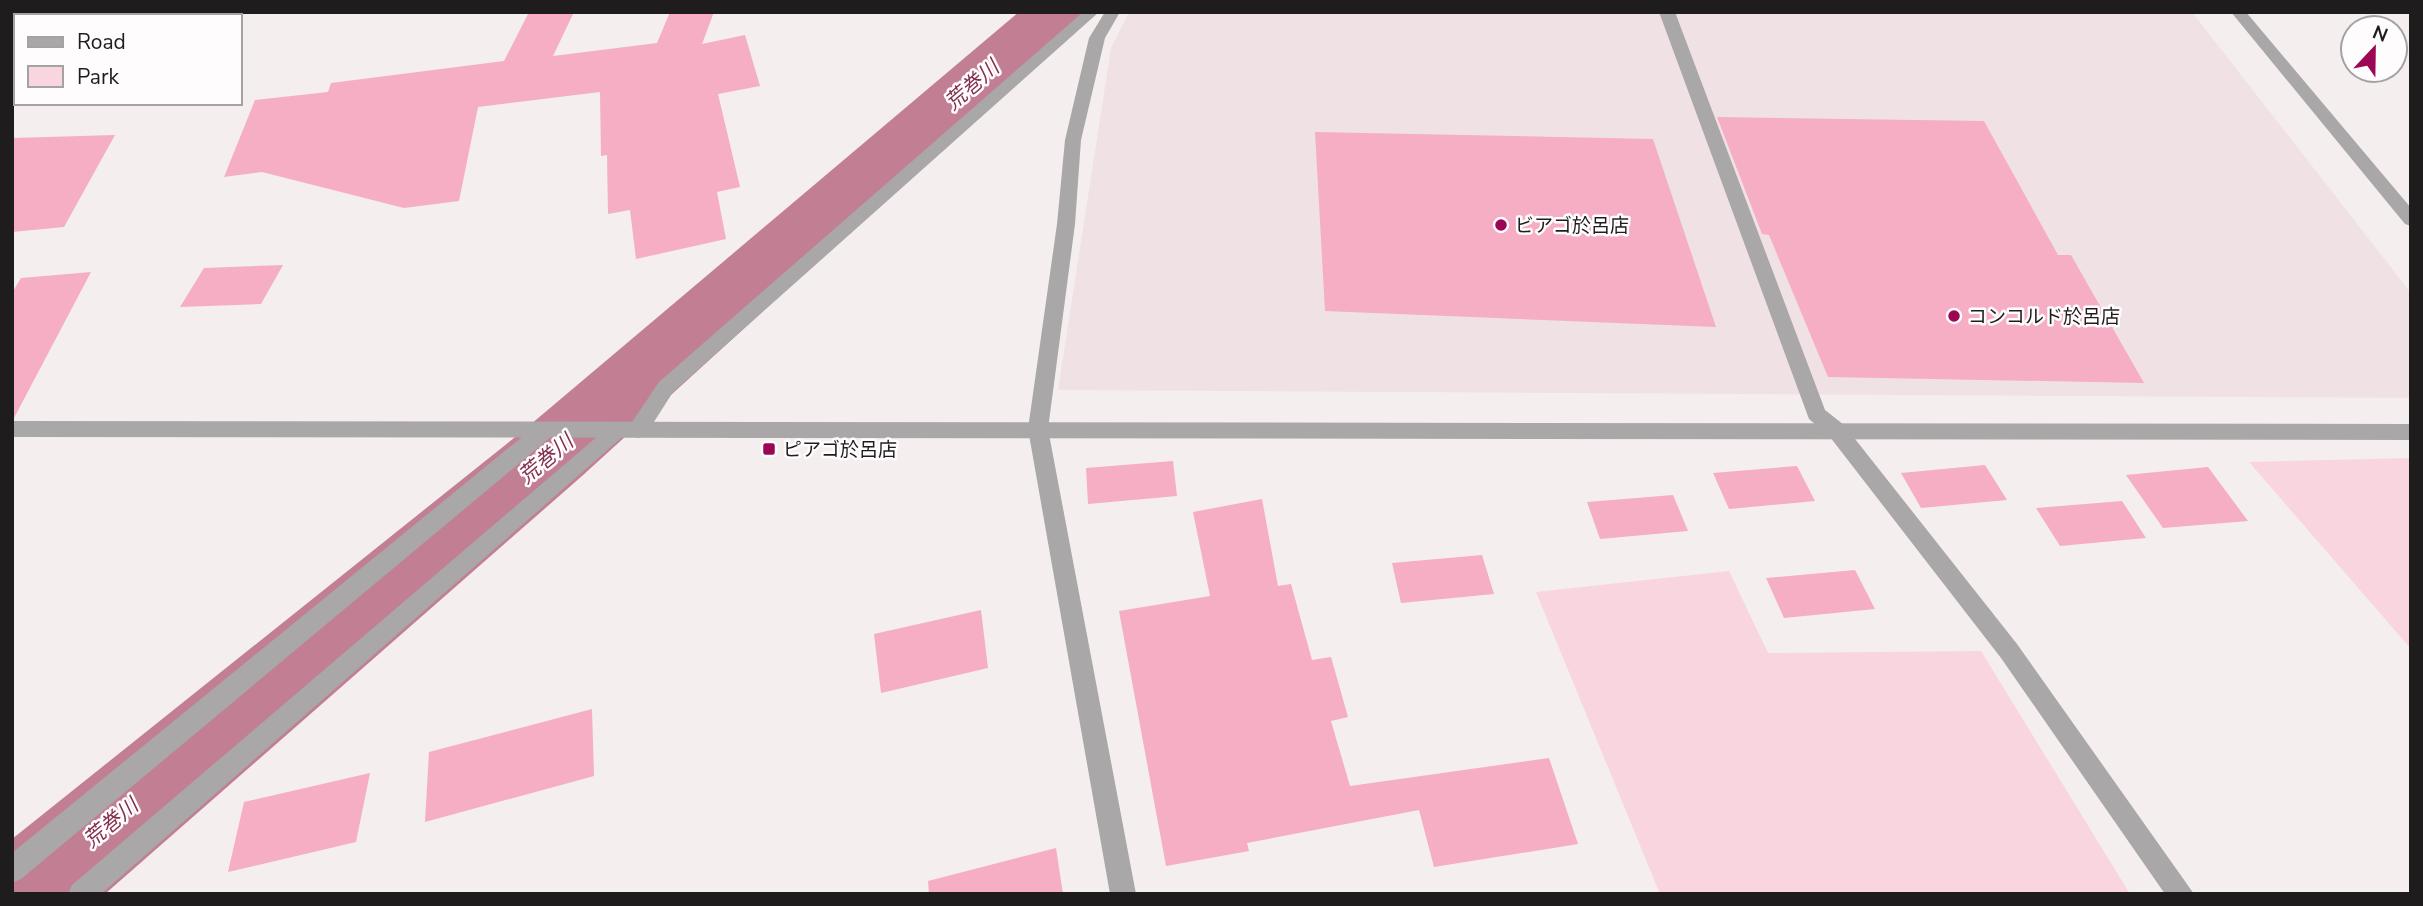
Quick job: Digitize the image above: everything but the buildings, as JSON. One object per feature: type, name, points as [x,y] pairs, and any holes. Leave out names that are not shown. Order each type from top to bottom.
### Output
[{"type":"street","points":[[81,894],[103,884],[620,431],[666,387],[1092,12]]},
{"type":"street","points":[[1113,12],[1097,38],[1073,140],[1066,224],[1038,429],[1123,894]]},
{"type":"street","points":[[1667,12],[1816,414],[1837,431],[2009,651],[2180,894]]},
{"type":"street","points":[[2238,12],[2411,220]]},
{"type":"street","points":[[12,429],[2411,432]]},
{"type":"street","points":[[12,870],[553,431]]},
{"type":"shaded area","points":[[1129,12],[2192,12],[2411,293],[2411,398],[1058,390],[1111,48]]},
{"type":"green space","points":[[2411,458],[2411,649],[2249,462]]},
{"type":"green space","points":[[1729,571],[1768,653],[1981,651],[2130,894],[1660,894],[1536,592]]},
{"type":"waterway","name":"荒巻川","points":[[26,894],[553,453],[1056,12]]},
{"type":"place","name":"ビアゴ於呂店","points":[[1501,225]]},
{"type":"place","name":"コンコルド於呂店","points":[[1954,316]]},
{"type":"place","name":"ピアゴ於呂店","points":[[769,449]]}]
